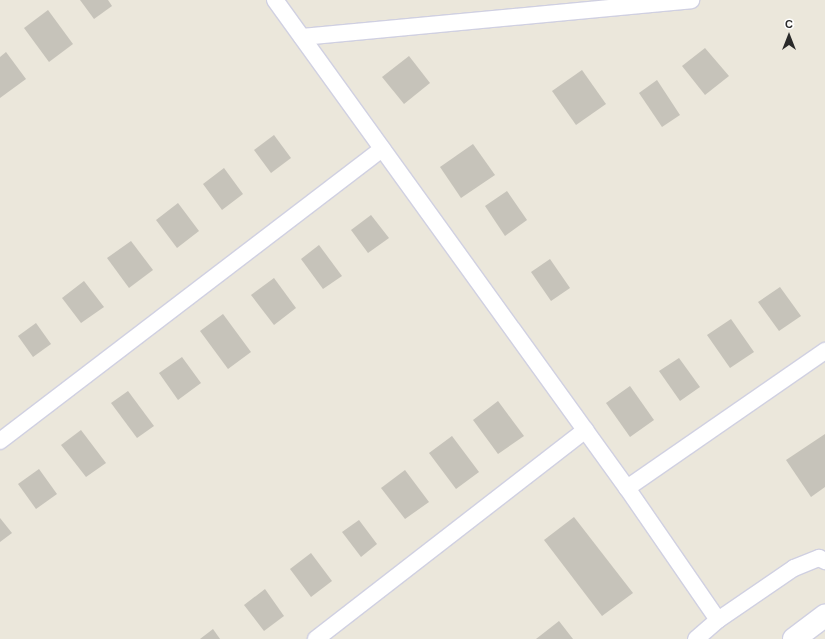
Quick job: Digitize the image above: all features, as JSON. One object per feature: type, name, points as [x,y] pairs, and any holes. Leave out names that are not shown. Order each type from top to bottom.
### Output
[{"type":"main road","points":[[794,639],[825,616]]},
{"type":"street","points":[[275,0],[627,488],[718,620]]},
{"type":"street","points":[[302,37],[691,0]]},
{"type":"street","points":[[0,441],[382,149]]},
{"type":"street","points":[[627,488],[825,351]]},
{"type":"street","points":[[316,639],[585,430]]},
{"type":"street","points":[[696,639],[718,620],[794,568],[819,558],[825,561]]},
{"type":"building","points":[[80,0],[108,0],[112,6],[94,19]]},
{"type":"building","points":[[48,10],[73,44],[49,62],[24,28]]},
{"type":"building","points":[[705,48],[729,76],[705,95],[682,66]]},
{"type":"building","points":[[6,52],[26,79],[0,98],[0,57]]},
{"type":"building","points":[[409,56],[430,83],[404,104],[382,77]]},
{"type":"building","points":[[582,70],[606,104],[576,125],[552,91]]},
{"type":"building","points":[[657,80],[680,115],[662,127],[639,93]]},
{"type":"building","points":[[274,135],[291,158],[271,173],[254,150]]},
{"type":"building","points":[[473,144],[495,175],[461,198],[440,167]]},
{"type":"building","points":[[224,168],[243,194],[222,210],[203,184]]},
{"type":"building","points":[[507,191],[527,220],[505,236],[485,206]]},
{"type":"building","points":[[178,203],[199,231],[177,248],[156,220]]},
{"type":"building","points":[[371,215],[389,238],[368,253],[351,230]]},
{"type":"building","points":[[131,241],[153,270],[129,288],[107,258]]},
{"type":"building","points":[[319,245],[342,276],[323,289],[301,259]]},
{"type":"building","points":[[550,259],[570,288],[551,301],[531,272]]},
{"type":"building","points":[[274,278],[296,308],[274,325],[251,295]]},
{"type":"building","points":[[84,281],[104,307],[81,323],[62,298]]},
{"type":"building","points":[[780,287],[801,316],[779,331],[758,302]]},
{"type":"building","points":[[223,314],[251,352],[228,369],[200,331]]},
{"type":"building","points":[[731,319],[754,352],[730,368],[707,335]]},
{"type":"building","points":[[36,323],[51,344],[33,357],[18,336]]},
{"type":"building","points":[[182,357],[201,383],[178,400],[159,373]]},
{"type":"building","points":[[679,358],[700,387],[680,401],[659,371]]},
{"type":"building","points":[[630,386],[654,420],[630,437],[606,403]]},
{"type":"building","points":[[128,391],[154,426],[137,438],[111,403]]},
{"type":"building","points":[[498,401],[524,436],[498,454],[473,420]]},
{"type":"building","points":[[81,430],[106,463],[86,477],[61,445]]},
{"type":"building","points":[[825,434],[825,487],[811,497],[786,460]]},
{"type":"building","points":[[452,436],[479,472],[456,489],[429,453]]},
{"type":"building","points":[[39,469],[57,494],[36,509],[18,484]]},
{"type":"building","points":[[405,470],[429,502],[405,519],[381,488]]},
{"type":"building","points":[[574,517],[633,593],[602,616],[544,540]]},
{"type":"building","points":[[0,518],[12,533],[0,542]]},
{"type":"building","points":[[359,520],[377,544],[361,557],[342,532]]},
{"type":"building","points":[[311,553],[332,581],[311,597],[290,569]]},
{"type":"building","points":[[265,589],[284,616],[264,631],[244,605]]},
{"type":"building","points":[[559,621],[573,639],[536,639]]},
{"type":"building","points":[[213,629],[220,639],[200,639]]}]
